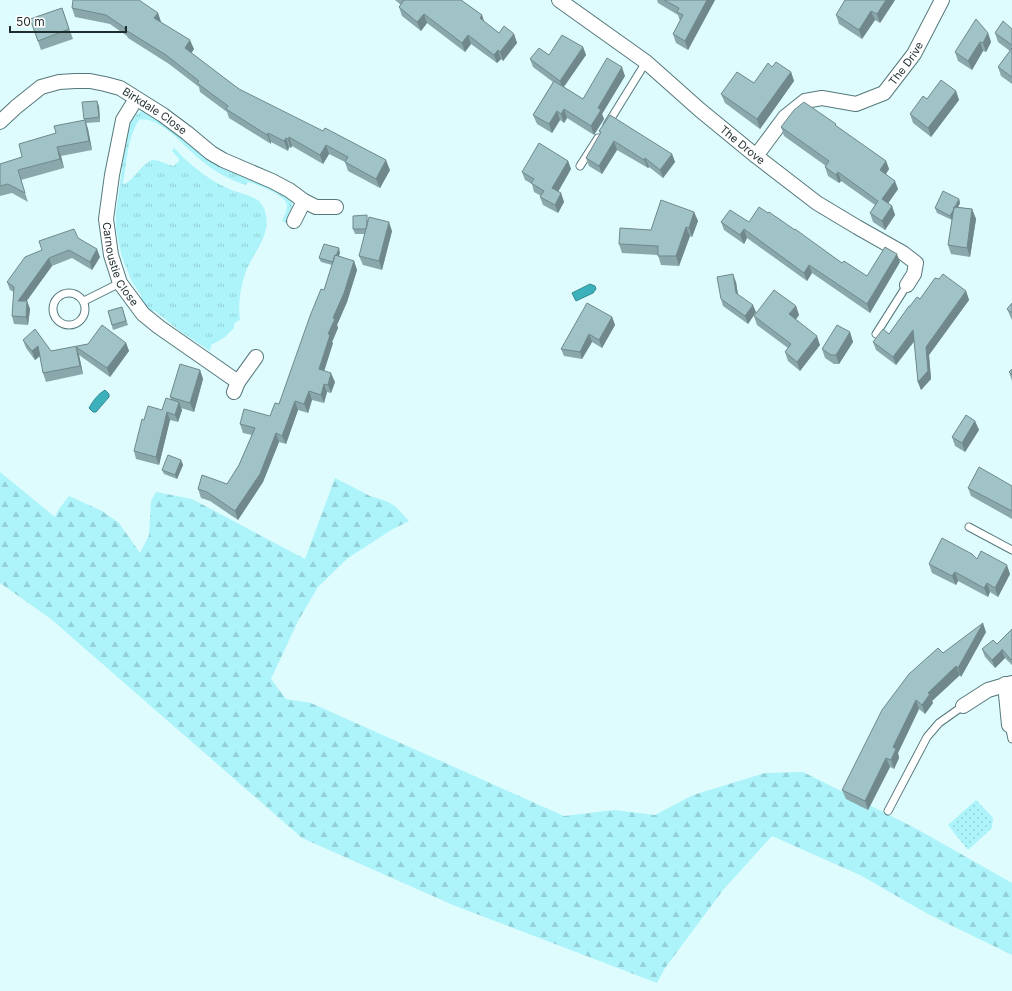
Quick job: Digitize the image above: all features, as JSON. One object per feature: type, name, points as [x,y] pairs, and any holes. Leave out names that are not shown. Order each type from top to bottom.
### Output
[{"type":"street","name":"The Drove","points":[[559,0],[646,62],[700,110],[817,203],[857,228],[903,253],[916,264],[914,274],[907,285]]},
{"type":"street","name":"The Drive","points":[[756,156],[785,117],[805,101],[822,98],[856,104],[884,93],[914,54],[942,0]]},
{"type":"street","name":"Birkdale Close","points":[[0,122],[41,87],[59,82],[90,81],[105,84],[120,88],[163,115],[211,153],[223,160],[272,181],[316,207],[336,207]]},
{"type":"street","name":"Carnoustie Close","points":[[136,99],[123,120],[112,175],[106,219],[111,255],[120,283],[143,314],[236,387],[256,357]]},
{"type":"street","points":[[294,221],[304,201]]},
{"type":"street","points":[[963,706],[988,690],[1009,684],[1011,732]]},
{"type":"lane","points":[[580,166],[646,62]]},
{"type":"lane","points":[[84,300],[120,283]]},
{"type":"lane","points":[[876,334],[907,285]]},
{"type":"lane","points":[[66,292],[75,293],[84,300],[86,311],[80,322],[70,326],[59,322],[54,316],[54,303],[59,295],[66,292]]},
{"type":"lane","points":[[969,527],[1012,550]]},
{"type":"lane","points":[[888,811],[927,737],[939,723],[963,706]]},
{"type":"green space","points":[[144,110],[238,169],[242,176],[251,178],[288,197],[292,203],[292,207],[287,219],[299,224],[298,229],[282,221],[287,206],[283,198],[252,183],[248,182],[246,185],[234,181],[212,169],[164,128],[147,120],[139,120],[132,135],[128,151],[124,184],[128,182],[149,161],[156,160],[174,166],[179,159],[172,151],[174,148],[194,167],[214,181],[229,189],[259,201],[265,211],[267,224],[263,239],[248,266],[242,285],[239,302],[240,320],[235,323],[234,328],[225,337],[211,345],[210,351],[180,331],[155,311],[147,310],[140,302],[141,295],[132,282],[122,257],[116,230],[116,212],[122,169],[120,153],[125,149],[128,132],[132,121],[135,116]]},
{"type":"green space","points":[[0,472],[55,517],[69,496],[102,511],[119,523],[140,553],[149,535],[151,501],[156,492],[192,499],[305,559],[335,478],[370,496],[386,501],[395,506],[409,521],[393,529],[348,558],[318,587],[298,621],[271,679],[286,699],[311,703],[564,816],[614,810],[655,815],[693,795],[765,773],[803,772],[915,828],[1012,883],[1012,955],[928,914],[860,875],[772,836],[723,890],[665,968],[657,983],[453,905],[302,838],[51,619],[0,583]]},
{"type":"green space","points":[[976,800],[993,818],[992,828],[968,850],[948,825]]},
{"type":"shaded area","points":[[590,284],[595,286],[596,289],[593,293],[576,301],[572,293]]},
{"type":"shaded area","points":[[105,390],[109,394],[109,397],[96,412],[93,412],[89,408],[96,398]]},
{"type":"building","points":[[73,0],[139,0],[158,13],[154,18],[190,40],[185,48],[239,89],[323,131],[325,128],[386,160],[376,179],[345,162],[348,157],[326,145],[320,155],[289,137],[284,141],[268,133],[267,135],[226,109],[228,106],[197,83],[199,81],[166,55],[124,29],[125,28],[106,15],[72,8]]},
{"type":"building","points":[[404,0],[461,0],[482,15],[480,18],[499,33],[504,26],[514,34],[500,52],[498,50],[494,55],[468,35],[462,43],[424,14],[417,22],[399,7]]},
{"type":"building","points":[[664,0],[707,0],[685,41],[673,34],[683,15],[677,12],[679,8]]},
{"type":"building","points":[[845,0],[886,0],[877,14],[871,11],[859,30],[836,15]]},
{"type":"building","points":[[62,8],[69,29],[38,41],[30,19]]},
{"type":"building","points":[[976,19],[988,33],[983,43],[980,42],[968,61],[955,52]]},
{"type":"building","points":[[1003,21],[1012,29],[1012,45],[995,33]]},
{"type":"building","points":[[562,35],[583,47],[560,81],[530,59],[539,48],[549,55]]},
{"type":"building","points":[[1012,48],[1012,77],[998,67]]},
{"type":"building","points":[[607,58],[622,67],[598,108],[601,110],[591,126],[564,109],[561,114],[557,111],[549,124],[533,115],[554,81],[583,99]]},
{"type":"building","points":[[776,62],[791,72],[757,119],[721,94],[737,72],[754,83],[768,63],[772,67]]},
{"type":"building","points":[[941,80],[956,91],[928,128],[910,114],[923,96],[927,99]]},
{"type":"building","points":[[97,101],[99,117],[84,119],[82,102]]},
{"type":"building","points":[[804,102],[886,161],[880,170],[895,181],[882,199],[892,206],[882,221],[870,213],[878,201],[838,172],[836,175],[825,167],[829,161],[781,127],[794,110]]},
{"type":"building","points":[[610,115],[672,154],[660,170],[645,158],[644,160],[614,141],[599,166],[586,158],[601,132],[599,131]]},
{"type":"building","points":[[85,120],[89,141],[57,147],[60,159],[18,170],[25,193],[8,184],[0,186],[0,164],[22,157],[19,144],[56,133],[54,126]]},
{"type":"building","points":[[539,143],[568,161],[552,188],[561,193],[555,205],[540,197],[544,191],[531,183],[534,179],[522,172]]},
{"type":"building","points":[[943,191],[959,199],[950,216],[935,208]]},
{"type":"building","points":[[661,200],[694,212],[689,228],[686,227],[676,256],[658,256],[658,246],[619,244],[620,228],[651,230]]},
{"type":"building","points":[[759,207],[795,229],[842,263],[844,261],[867,276],[885,247],[897,254],[867,304],[809,265],[804,273],[744,229],[740,235],[721,222],[730,210],[749,222]]},
{"type":"building","points":[[954,207],[972,209],[967,248],[948,245]]},
{"type":"building","points":[[367,215],[366,229],[353,229],[353,216]]},
{"type":"building","points":[[369,217],[389,222],[379,261],[359,256]]},
{"type":"building","points":[[74,229],[78,238],[97,249],[90,262],[69,250],[49,258],[18,301],[27,301],[26,317],[12,316],[14,287],[7,282],[25,257],[42,250],[39,241]]},
{"type":"building","points":[[324,244],[339,248],[333,262],[319,258]]},
{"type":"building","points":[[335,255],[354,261],[344,293],[333,318],[335,319],[328,334],[330,335],[319,369],[331,373],[328,385],[324,384],[321,395],[309,391],[304,404],[295,401],[282,436],[276,433],[260,474],[235,511],[207,492],[198,489],[202,475],[227,484],[239,465],[255,428],[240,424],[244,409],[270,416],[275,403],[279,404],[310,316],[321,289],[324,290]]},
{"type":"building","points":[[733,274],[736,293],[753,305],[745,316],[721,299],[717,277]]},
{"type":"building","points":[[943,274],[966,291],[926,347],[928,371],[918,382],[913,330],[893,357],[873,342],[883,329],[889,334],[917,297],[920,299],[935,278],[939,279]]},
{"type":"building","points":[[774,290],[796,306],[789,314],[817,336],[797,362],[785,352],[791,344],[754,316]]},
{"type":"building","points":[[587,303],[612,317],[599,340],[589,334],[580,352],[561,349]]},
{"type":"building","points":[[1012,303],[1012,313],[1007,309]]},
{"type":"building","points":[[122,307],[126,321],[112,325],[108,311]]},
{"type":"building","points":[[102,325],[126,343],[107,368],[76,347],[80,366],[43,373],[38,346],[32,351],[23,340],[35,329],[51,351],[88,344]]},
{"type":"building","points":[[837,325],[850,332],[836,355],[831,355],[822,349]]},
{"type":"building","points":[[180,364],[200,370],[190,403],[170,397]]},
{"type":"building","points":[[166,398],[179,402],[175,415],[167,412],[156,457],[134,451],[142,419],[144,420],[148,406],[162,410]]},
{"type":"building","points":[[966,415],[975,421],[962,443],[952,437]]},
{"type":"building","points":[[168,455],[181,460],[175,475],[162,470]]},
{"type":"building","points":[[979,467],[1012,486],[1012,511],[968,488]]},
{"type":"building","points":[[942,538],[972,554],[977,559],[981,551],[1007,565],[995,588],[987,583],[984,588],[955,572],[952,576],[929,564]]},
{"type":"building","points":[[983,623],[958,668],[956,666],[928,693],[930,694],[922,705],[916,700],[893,747],[896,749],[891,760],[886,758],[865,801],[842,790],[882,710],[909,674],[938,648],[943,653]]},
{"type":"building","points":[[1012,629],[1012,659],[1011,660],[1002,649],[992,660],[982,649],[993,640],[997,644]]}]
